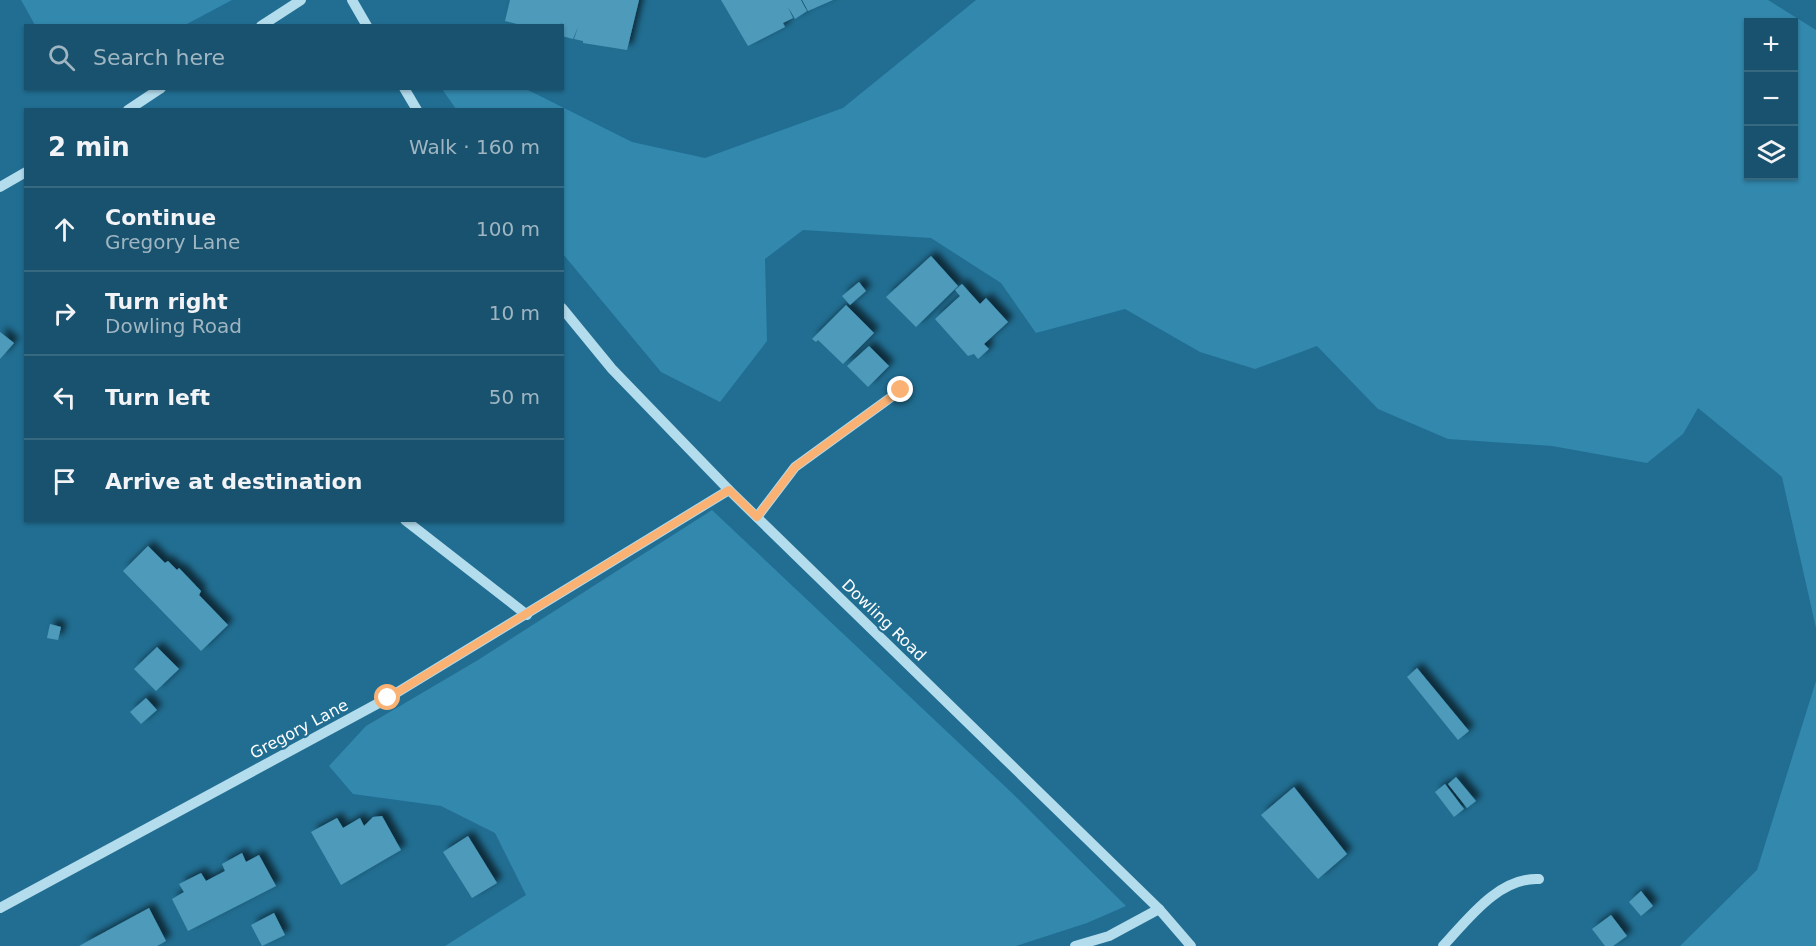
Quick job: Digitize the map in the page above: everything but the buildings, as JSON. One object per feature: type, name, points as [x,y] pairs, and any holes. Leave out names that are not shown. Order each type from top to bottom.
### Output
[{"type":"street","points":[[264,24],[301,0]]},
{"type":"street","points":[[352,0],[366,24]]},
{"type":"street","points":[[131,108],[158,90]]},
{"type":"street","points":[[405,90],[416,108]]},
{"type":"street","points":[[0,187],[24,173]]},
{"type":"street","name":"Dowling Road","points":[[564,310],[612,369],[729,490],[1159,909],[1191,946]]},
{"type":"street","points":[[757,517],[795,467],[901,390]]},
{"type":"street","name":"Gregory Lane","points":[[0,908],[388,698],[729,490]]},
{"type":"street","points":[[408,522],[527,615]]},
{"type":"street","points":[[1443,946],[1473,914],[1510,884],[1524,878],[1539,879]]},
{"type":"street","points":[[1075,946],[1109,936],[1159,909]]},
{"type":"shaded area","points":[[21,0],[232,0],[187,24],[34,24]]},
{"type":"shaded area","points":[[976,0],[1768,0],[1797,18],[1744,18],[1744,180],[1798,180],[1798,19],[1816,30],[1816,628],[1782,477],[1698,408],[1683,434],[1647,463],[1552,446],[1448,439],[1378,409],[1317,346],[1255,369],[1200,352],[1125,309],[1036,333],[1001,283],[931,238],[803,230],[765,259],[767,341],[720,402],[661,372],[564,255],[564,108],[632,142],[705,158],[843,108]]},
{"type":"shaded area","points":[[443,90],[528,90],[564,108],[455,108]]},
{"type":"shaded area","points":[[712,510],[1012,793],[1126,906],[1087,923],[1016,946],[445,946],[526,895],[495,833],[441,806],[353,794],[329,766],[366,726],[478,660]]},
{"type":"shaded area","points":[[1816,681],[1816,946],[1680,946],[1757,870]]},
{"type":"route","points":[[388,698],[729,490],[757,517],[795,467],[901,390]]}]
